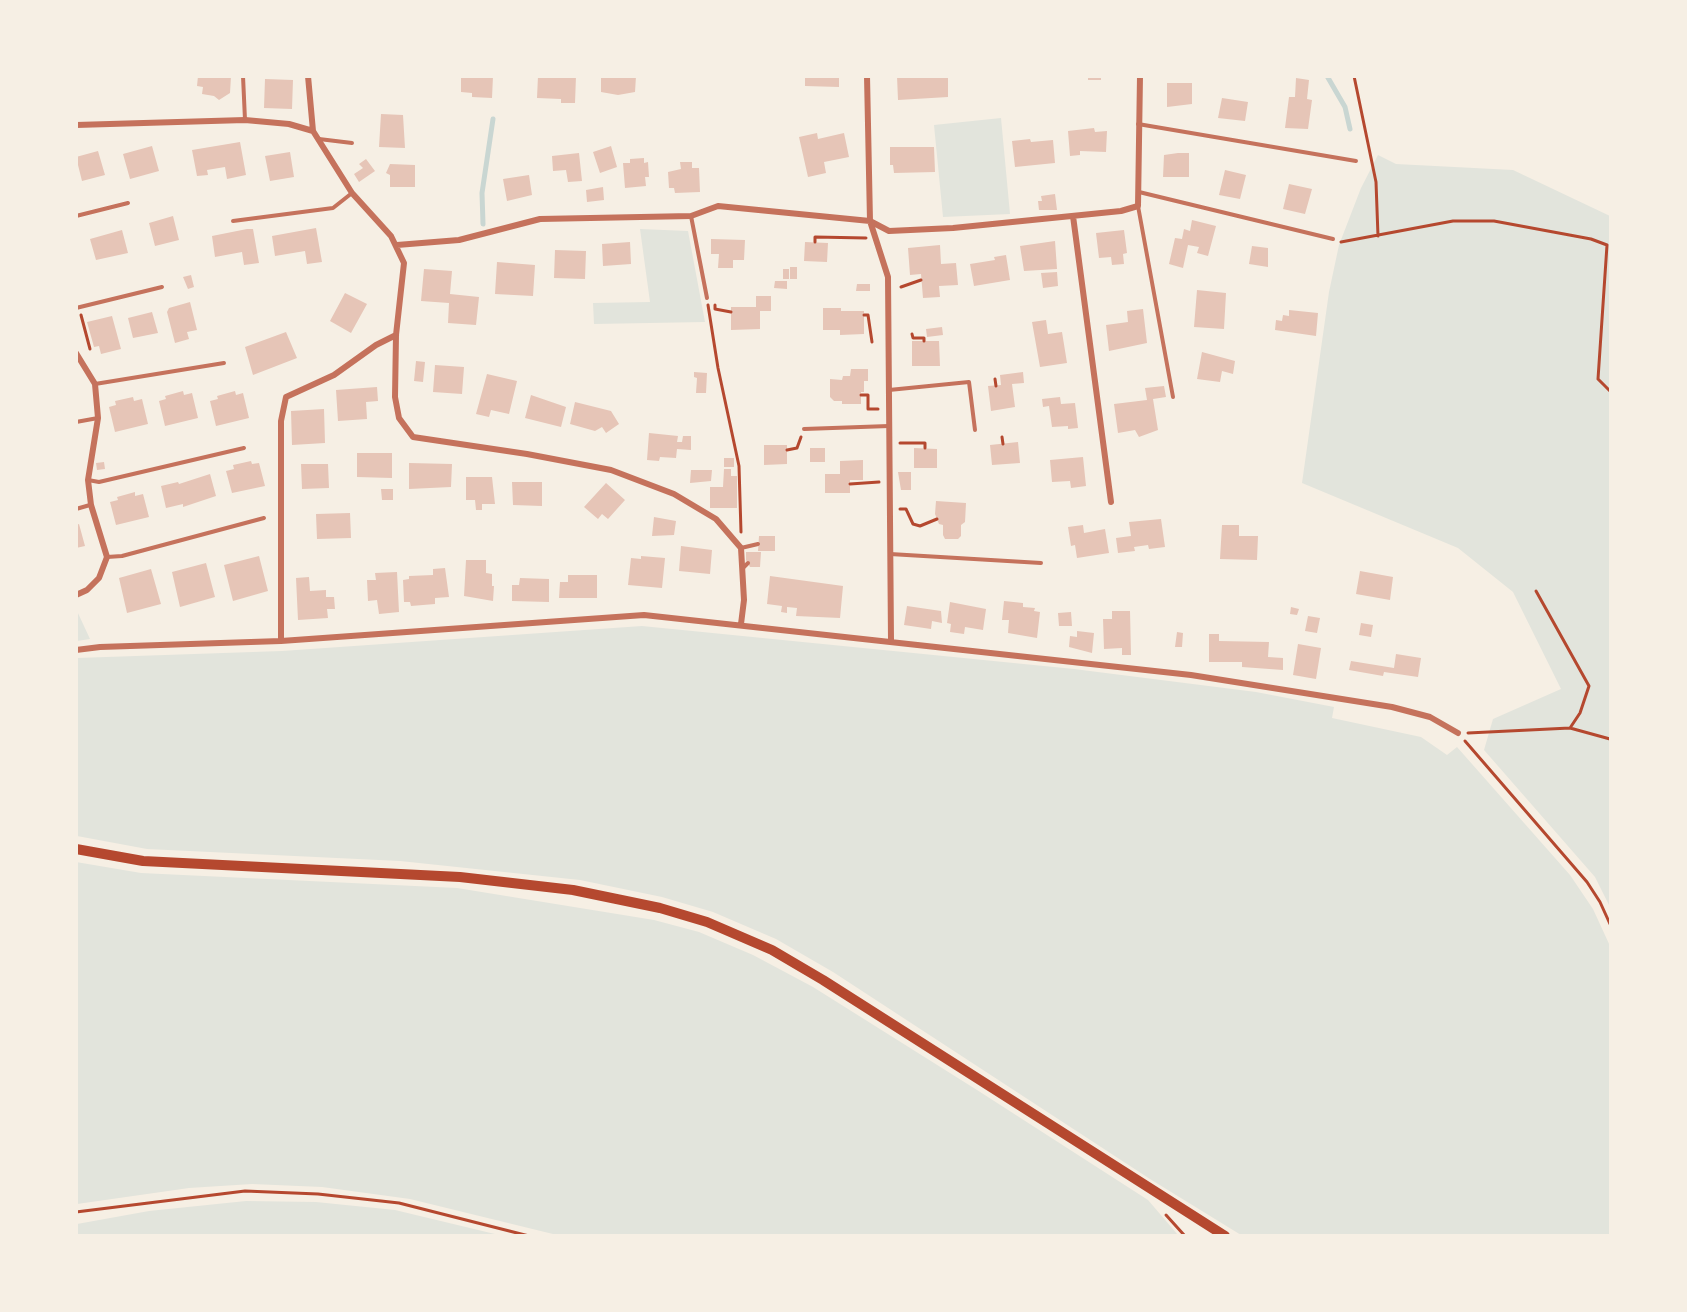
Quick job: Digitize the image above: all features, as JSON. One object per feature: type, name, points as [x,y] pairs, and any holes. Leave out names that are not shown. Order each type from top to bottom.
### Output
[{"type":"main road","points":[[76,849],[143,861],[460,877],[573,890],[660,908],[707,922],[772,950],[823,980],[1225,1236]]},
{"type":"street","points":[[308,76],[313,131],[352,193],[397,245],[404,263],[396,335],[395,397],[399,418],[413,437],[526,454],[621,473],[674,494],[716,519],[739,545],[746,566],[741,624]]},
{"type":"street","points":[[867,76],[870,221],[888,277],[891,640]]},
{"type":"street","points":[[397,245],[459,240],[540,219],[691,216],[718,206],[870,221],[889,231],[953,228],[1073,216],[1138,206],[1137,123],[1140,76]]},
{"type":"street","points":[[76,125],[245,120],[289,124],[313,131]]},
{"type":"street","points":[[1073,216],[1111,502]]},
{"type":"street","points":[[281,640],[281,421],[286,397],[334,375],[376,345],[396,335]]},
{"type":"street","points":[[76,353],[95,384],[98,418],[88,480],[91,505],[107,557],[99,578],[87,590],[76,595]]},
{"type":"street","points":[[76,650],[281,640],[644,615],[891,640],[1191,675],[1320,694],[1430,717],[1458,733]]},
{"type":"lane","points":[[243,76],[245,120]]},
{"type":"lane","points":[[1137,123],[1356,161]]},
{"type":"lane","points":[[319,139],[352,143]]},
{"type":"lane","points":[[1137,191],[1333,239]]},
{"type":"lane","points":[[233,221],[333,208],[352,193]]},
{"type":"lane","points":[[76,216],[128,203]]},
{"type":"lane","points":[[1138,206],[1173,397]]},
{"type":"lane","points":[[691,216],[707,297]]},
{"type":"lane","points":[[78,307],[162,287]]},
{"type":"lane","points":[[95,384],[224,363]]},
{"type":"lane","points":[[888,390],[969,382],[975,430]]},
{"type":"lane","points":[[76,422],[98,418]]},
{"type":"lane","points":[[802,429],[890,426]]},
{"type":"lane","points":[[88,480],[99,482],[244,448]]},
{"type":"lane","points":[[76,509],[91,505]]},
{"type":"lane","points":[[107,557],[122,556],[264,518]]},
{"type":"lane","points":[[739,545],[758,544]]},
{"type":"lane","points":[[890,554],[1041,563]]},
{"type":"path","points":[[1354,76],[1376,182],[1378,236]]},
{"type":"path","points":[[1364,163],[1371,164]]},
{"type":"path","points":[[1333,239],[1343,243],[1452,221],[1494,220],[1592,239],[1607,245],[1598,379],[1611,391]]},
{"type":"path","points":[[815,242],[815,237],[877,238]]},
{"type":"path","points":[[901,287],[921,280]]},
{"type":"path","points":[[707,297],[720,379],[739,466],[742,519],[739,545]]},
{"type":"path","points":[[713,297],[715,309],[731,312]]},
{"type":"path","points":[[78,307],[90,349]]},
{"type":"path","points":[[864,315],[868,315],[872,342]]},
{"type":"path","points":[[912,334],[913,338],[924,338],[924,341]]},
{"type":"path","points":[[996,379],[996,386]]},
{"type":"path","points":[[861,395],[868,395],[868,409],[889,408]]},
{"type":"path","points":[[787,450],[797,448],[801,442],[802,429]]},
{"type":"path","points":[[1002,437],[1003,444]]},
{"type":"path","points":[[890,443],[925,443],[925,448]]},
{"type":"path","points":[[850,484],[889,482]]},
{"type":"path","points":[[890,508],[906,509],[913,524],[920,526],[937,519]]},
{"type":"path","points":[[1536,591],[1589,686],[1580,713],[1570,728]]},
{"type":"path","points":[[1458,733],[1570,728],[1611,739]]},
{"type":"path","points":[[1458,733],[1587,882],[1611,924]]},
{"type":"path","points":[[76,1212],[245,1191],[318,1194],[399,1203],[529,1236]]},
{"type":"shaded area","points":[[1001,118],[1010,214],[943,217],[934,125]]},
{"type":"shaded area","points":[[1378,155],[1396,164],[1513,170],[1610,216],[1610,907],[1595,877],[1484,750],[1493,719],[1561,689],[1513,592],[1458,548],[1302,483],[1329,292],[1339,245],[1361,188]]},
{"type":"shaded area","points":[[640,229],[688,231],[705,322],[594,324],[593,303],[650,302]]},
{"type":"shaded area","points":[[77,611],[90,639],[77,641]]},
{"type":"shaded area","points":[[642,626],[1074,669],[1256,692],[1334,707],[1332,718],[1421,737],[1447,755],[1457,747],[1570,875],[1593,909],[1610,946],[1610,1235],[1241,1235],[1150,1179],[833,972],[776,939],[713,912],[662,897],[580,880],[400,861],[147,849],[77,836],[77,658],[282,651]]},
{"type":"shaded area","points":[[76,862],[141,873],[457,888],[654,920],[699,932],[753,955],[813,987],[977,1090],[1148,1200],[1178,1235],[557,1235],[410,1199],[322,1187],[252,1184],[189,1188],[77,1204]]},
{"type":"shaded area","points":[[246,1201],[316,1202],[395,1210],[499,1235],[77,1235],[77,1224],[149,1211]]},
{"type":"building","points":[[198,76],[231,76],[230,93],[219,100],[214,96],[202,94],[203,87],[197,86]]},
{"type":"building","points":[[461,76],[493,76],[492,98],[472,97],[472,93],[461,92]]},
{"type":"building","points":[[538,76],[576,76],[575,103],[561,103],[561,99],[537,98]]},
{"type":"building","points":[[601,76],[636,76],[635,92],[618,95],[601,92]]},
{"type":"building","points":[[805,76],[839,76],[839,87],[805,86]]},
{"type":"building","points":[[897,76],[948,76],[948,97],[898,100]]},
{"type":"building","points":[[1088,76],[1101,76],[1101,80],[1088,80]]},
{"type":"building","points":[[1296,78],[1309,80],[1307,99],[1312,100],[1308,129],[1285,128],[1289,97],[1295,97]]},
{"type":"building","points":[[265,79],[293,80],[292,109],[264,108]]},
{"type":"building","points":[[1167,83],[1192,83],[1192,104],[1167,107]]},
{"type":"building","points":[[1222,98],[1248,102],[1245,121],[1218,118]]},
{"type":"building","points":[[381,114],[403,115],[405,148],[379,147]]},
{"type":"building","points":[[1094,128],[1095,132],[1107,131],[1106,152],[1080,151],[1080,155],[1070,156],[1068,131]]},
{"type":"building","points":[[817,133],[818,139],[844,133],[849,157],[824,162],[826,173],[808,177],[799,137]]},
{"type":"building","points":[[1030,139],[1031,142],[1053,140],[1055,163],[1015,167],[1012,141]]},
{"type":"building","points":[[240,142],[246,175],[227,179],[225,167],[207,170],[208,175],[197,176],[192,150]]},
{"type":"building","points":[[152,146],[159,171],[130,179],[123,154]]},
{"type":"building","points":[[611,146],[617,167],[600,173],[593,152]]},
{"type":"building","points":[[890,147],[934,147],[935,172],[894,173],[893,165],[890,165]]},
{"type":"building","points":[[98,151],[105,175],[82,181],[76,157]]},
{"type":"building","points":[[290,152],[294,177],[270,181],[265,156]]},
{"type":"building","points":[[579,153],[582,181],[568,182],[566,170],[553,171],[552,156]]},
{"type":"building","points":[[1189,153],[1189,177],[1163,177],[1164,155]]},
{"type":"building","points":[[644,158],[644,163],[648,162],[649,177],[645,177],[646,186],[625,188],[623,163],[630,163],[630,159]]},
{"type":"building","points":[[366,159],[375,171],[359,182],[354,174],[363,168],[359,164]]},
{"type":"building","points":[[680,162],[692,162],[692,168],[699,168],[700,192],[675,193],[674,188],[669,188],[668,172],[681,169]]},
{"type":"building","points":[[390,164],[415,165],[415,187],[390,187],[390,175],[386,173]]},
{"type":"building","points":[[1225,170],[1246,175],[1240,199],[1219,195]]},
{"type":"building","points":[[529,175],[532,195],[507,201],[503,179]]},
{"type":"building","points":[[1289,184],[1312,189],[1305,214],[1283,209]]},
{"type":"building","points":[[603,187],[604,200],[587,202],[586,190]]},
{"type":"building","points":[[1055,194],[1057,210],[1039,210],[1038,201],[1042,201],[1041,196]]},
{"type":"building","points":[[173,216],[179,240],[155,246],[149,223]]},
{"type":"building","points":[[1192,220],[1216,226],[1208,256],[1197,253],[1199,247],[1188,245],[1183,268],[1169,264],[1175,238],[1182,239],[1184,229],[1190,231]]},
{"type":"building","points":[[316,228],[322,262],[307,264],[305,251],[275,256],[272,236]]},
{"type":"building","points":[[253,229],[259,263],[244,265],[242,252],[215,257],[212,236]]},
{"type":"building","points":[[122,230],[128,253],[96,260],[90,239]]},
{"type":"building","points":[[1124,230],[1127,253],[1123,254],[1124,264],[1112,265],[1111,257],[1099,258],[1096,233]]},
{"type":"building","points":[[711,239],[745,240],[744,260],[733,260],[733,268],[718,268],[719,254],[711,254]]},
{"type":"building","points":[[1055,241],[1057,269],[1024,271],[1020,246]]},
{"type":"building","points":[[630,242],[631,264],[603,266],[602,244]]},
{"type":"building","points":[[805,242],[828,243],[827,262],[804,261]]},
{"type":"building","points":[[940,245],[941,264],[956,263],[958,285],[939,286],[940,297],[923,298],[921,274],[910,275],[908,248]]},
{"type":"building","points":[[1252,246],[1268,248],[1268,267],[1249,264]]},
{"type":"building","points":[[555,250],[586,251],[585,279],[554,278]]},
{"type":"building","points":[[1006,255],[1010,280],[974,286],[970,264],[995,260],[994,257]]},
{"type":"building","points":[[497,262],[535,265],[533,296],[495,294]]},
{"type":"building","points":[[790,267],[797,267],[797,279],[790,279]]},
{"type":"building","points":[[424,269],[452,271],[450,294],[479,297],[476,325],[448,323],[449,303],[421,301]]},
{"type":"building","points":[[783,269],[789,269],[789,279],[783,279]]},
{"type":"building","points":[[1057,272],[1058,286],[1043,288],[1041,273]]},
{"type":"building","points":[[191,275],[194,287],[188,289],[183,277]]},
{"type":"building","points":[[775,281],[787,281],[787,289],[774,288]]},
{"type":"building","points":[[857,284],[870,284],[870,291],[856,291]]},
{"type":"building","points":[[1197,290],[1226,293],[1224,329],[1194,327]]},
{"type":"building","points":[[345,293],[367,304],[351,333],[330,321]]},
{"type":"building","points":[[756,296],[771,296],[771,311],[760,311],[760,329],[731,330],[731,307],[756,307]]},
{"type":"building","points":[[190,302],[197,330],[187,332],[189,339],[175,343],[167,312],[169,308]]},
{"type":"building","points":[[823,308],[864,311],[864,334],[840,335],[840,330],[823,330]]},
{"type":"building","points":[[1143,309],[1147,343],[1109,351],[1106,325],[1128,322],[1127,311]]},
{"type":"building","points":[[1289,310],[1318,313],[1316,336],[1275,330],[1276,320],[1282,321],[1283,315],[1289,316]]},
{"type":"building","points":[[152,312],[158,333],[133,338],[128,318]]},
{"type":"building","points":[[112,316],[121,349],[101,354],[99,346],[94,347],[87,322]]},
{"type":"building","points":[[1046,320],[1048,334],[1062,332],[1067,363],[1040,367],[1032,322]]},
{"type":"building","points":[[942,327],[943,335],[927,337],[926,329]]},
{"type":"building","points":[[286,332],[297,358],[253,375],[245,347]]},
{"type":"building","points":[[912,341],[939,341],[940,366],[912,366]]},
{"type":"building","points":[[1202,352],[1235,361],[1233,374],[1222,371],[1220,382],[1197,379]]},
{"type":"building","points":[[416,361],[425,362],[423,382],[414,381]]},
{"type":"building","points":[[435,365],[464,367],[462,394],[433,392]]},
{"type":"building","points":[[851,369],[868,369],[868,381],[864,381],[864,392],[861,392],[861,404],[842,404],[842,401],[834,401],[830,397],[830,379],[842,380],[843,376],[850,376]]},
{"type":"building","points":[[694,372],[707,373],[706,393],[696,393],[697,378],[694,377]]},
{"type":"building","points":[[1023,372],[1024,383],[1012,384],[1015,407],[991,411],[988,386],[1001,385],[1000,375]]},
{"type":"building","points":[[487,374],[517,381],[509,414],[491,410],[489,417],[476,414]]},
{"type":"building","points":[[1164,386],[1166,397],[1153,399],[1158,430],[1139,437],[1135,430],[1118,433],[1114,404],[1147,400],[1145,388]]},
{"type":"building","points":[[377,387],[378,401],[366,402],[367,419],[338,421],[336,390]]},
{"type":"building","points":[[183,391],[184,395],[192,393],[198,418],[165,426],[159,401],[166,399],[165,396]]},
{"type":"building","points":[[235,391],[236,395],[243,393],[249,418],[216,426],[210,401],[218,399],[217,396]]},
{"type":"building","points":[[531,395],[566,407],[561,427],[525,418]]},
{"type":"building","points":[[133,397],[134,401],[142,399],[148,424],[115,432],[109,407],[116,405],[115,401]]},
{"type":"building","points":[[1060,397],[1061,404],[1075,403],[1078,428],[1052,427],[1049,406],[1043,407],[1042,399]]},
{"type":"building","points":[[575,402],[611,411],[619,424],[606,433],[602,427],[595,431],[570,424]]},
{"type":"building","points":[[324,409],[325,443],[292,445],[291,411]]},
{"type":"building","points":[[649,433],[678,436],[677,442],[682,442],[683,436],[691,436],[691,450],[677,449],[676,458],[660,457],[659,461],[647,460]]},
{"type":"building","points":[[1018,442],[1020,463],[992,465],[990,445]]},
{"type":"building","points":[[764,445],[787,445],[787,464],[764,465]]},
{"type":"building","points":[[810,448],[825,448],[825,462],[810,462]]},
{"type":"building","points":[[914,448],[937,449],[937,468],[914,468]]},
{"type":"building","points":[[357,453],[392,453],[392,478],[357,477]]},
{"type":"building","points":[[1083,457],[1086,486],[1071,488],[1070,481],[1052,482],[1050,460]]},
{"type":"building","points":[[724,458],[734,458],[734,467],[724,467]]},
{"type":"building","points":[[863,460],[863,480],[850,480],[850,493],[825,493],[825,474],[840,474],[840,461]]},
{"type":"building","points":[[251,461],[252,464],[259,463],[265,486],[232,493],[226,471],[234,469],[233,465]]},
{"type":"building","points":[[104,462],[105,469],[97,470],[96,463]]},
{"type":"building","points":[[409,463],[452,464],[451,487],[409,489]]},
{"type":"building","points":[[301,464],[328,464],[329,488],[302,489]]},
{"type":"building","points":[[724,469],[731,469],[731,476],[737,476],[737,508],[710,508],[710,487],[723,487]]},
{"type":"building","points":[[691,470],[712,470],[711,481],[690,483]]},
{"type":"building","points":[[898,472],[911,472],[911,490],[901,490]]},
{"type":"building","points":[[210,474],[216,496],[183,507],[183,504],[166,508],[161,486],[178,482],[179,484]]},
{"type":"building","points":[[466,477],[492,477],[495,504],[482,504],[482,510],[476,510],[475,500],[466,500]]},
{"type":"building","points":[[512,482],[542,482],[542,506],[513,505]]},
{"type":"building","points":[[606,483],[625,500],[608,519],[602,514],[598,519],[584,507]]},
{"type":"building","points":[[381,489],[393,489],[393,500],[382,500]]},
{"type":"building","points":[[135,492],[135,496],[143,494],[149,517],[116,525],[110,502],[118,500],[117,497]]},
{"type":"building","points":[[936,501],[966,503],[965,522],[961,525],[961,536],[958,539],[945,539],[943,525],[939,524],[935,514]]},
{"type":"building","points":[[350,513],[351,538],[317,539],[316,514]]},
{"type":"building","points":[[654,517],[676,521],[674,535],[652,536]]},
{"type":"building","points":[[1161,519],[1165,547],[1149,549],[1148,545],[1134,547],[1135,551],[1118,553],[1116,538],[1131,536],[1129,522]]},
{"type":"building","points":[[79,524],[85,546],[76,548],[76,525]]},
{"type":"building","points":[[1083,525],[1084,533],[1105,529],[1109,553],[1077,558],[1075,545],[1071,546],[1068,527]]},
{"type":"building","points":[[1222,525],[1239,525],[1239,536],[1258,536],[1257,560],[1220,559]]},
{"type":"building","points":[[759,536],[775,536],[775,551],[758,551]]},
{"type":"building","points":[[681,546],[712,550],[710,574],[679,571]]},
{"type":"building","points":[[746,552],[761,552],[760,567],[750,567],[746,560]]},
{"type":"building","points":[[259,556],[268,591],[233,601],[224,565]]},
{"type":"building","points":[[641,556],[665,558],[662,588],[628,585],[631,558],[641,559]]},
{"type":"building","points":[[466,560],[486,560],[486,573],[492,574],[493,601],[464,596]]},
{"type":"building","points":[[206,563],[215,597],[180,607],[172,572]]},
{"type":"building","points":[[445,568],[449,597],[435,598],[435,604],[411,606],[410,602],[404,602],[403,580],[409,579],[409,576],[433,575],[433,569]]},
{"type":"building","points":[[151,569],[161,604],[127,613],[119,578]]},
{"type":"building","points":[[1360,571],[1393,577],[1390,600],[1356,594]]},
{"type":"building","points":[[397,572],[399,612],[379,614],[377,600],[368,601],[367,580],[376,580],[375,573]]},
{"type":"building","points":[[568,575],[597,575],[597,598],[559,598],[560,582],[568,582]]},
{"type":"building","points":[[770,576],[843,586],[840,618],[796,616],[797,608],[787,607],[787,613],[781,612],[782,606],[767,604]]},
{"type":"building","points":[[309,577],[310,591],[326,590],[326,597],[334,597],[335,609],[327,609],[328,618],[298,620],[296,578]]},
{"type":"building","points":[[520,578],[549,579],[549,602],[512,601],[512,585],[519,585]]},
{"type":"building","points":[[1004,601],[1023,603],[1023,607],[1035,608],[1034,611],[1040,612],[1037,638],[1008,633],[1009,620],[1002,620]]},
{"type":"building","points":[[950,602],[986,609],[983,630],[965,627],[964,634],[950,632],[951,624],[947,623]]},
{"type":"building","points":[[907,606],[941,611],[942,623],[932,621],[931,629],[904,625]]},
{"type":"building","points":[[1291,607],[1299,609],[1297,615],[1290,614]]},
{"type":"building","points":[[1112,611],[1130,611],[1131,655],[1122,655],[1122,648],[1104,649],[1103,619],[1112,619]]},
{"type":"building","points":[[1071,612],[1072,626],[1059,626],[1058,613]]},
{"type":"building","points":[[1308,616],[1320,618],[1317,633],[1305,631]]},
{"type":"building","points":[[1361,623],[1373,625],[1371,637],[1359,635]]},
{"type":"building","points":[[1077,631],[1094,633],[1092,653],[1069,647],[1070,636],[1077,637]]},
{"type":"building","points":[[1177,632],[1183,633],[1182,647],[1175,647]]},
{"type":"building","points":[[1209,634],[1219,634],[1219,641],[1269,642],[1268,657],[1283,658],[1283,670],[1242,667],[1242,662],[1209,662]]},
{"type":"building","points":[[1298,644],[1321,648],[1316,679],[1293,675]]},
{"type":"building","points":[[1396,654],[1421,658],[1418,677],[1384,672],[1383,676],[1349,670],[1351,661],[1394,668]]},
{"type":"waterway","points":[[1327,76],[1345,107],[1350,129]]},
{"type":"waterway","points":[[483,224],[482,193],[493,119]]}]
